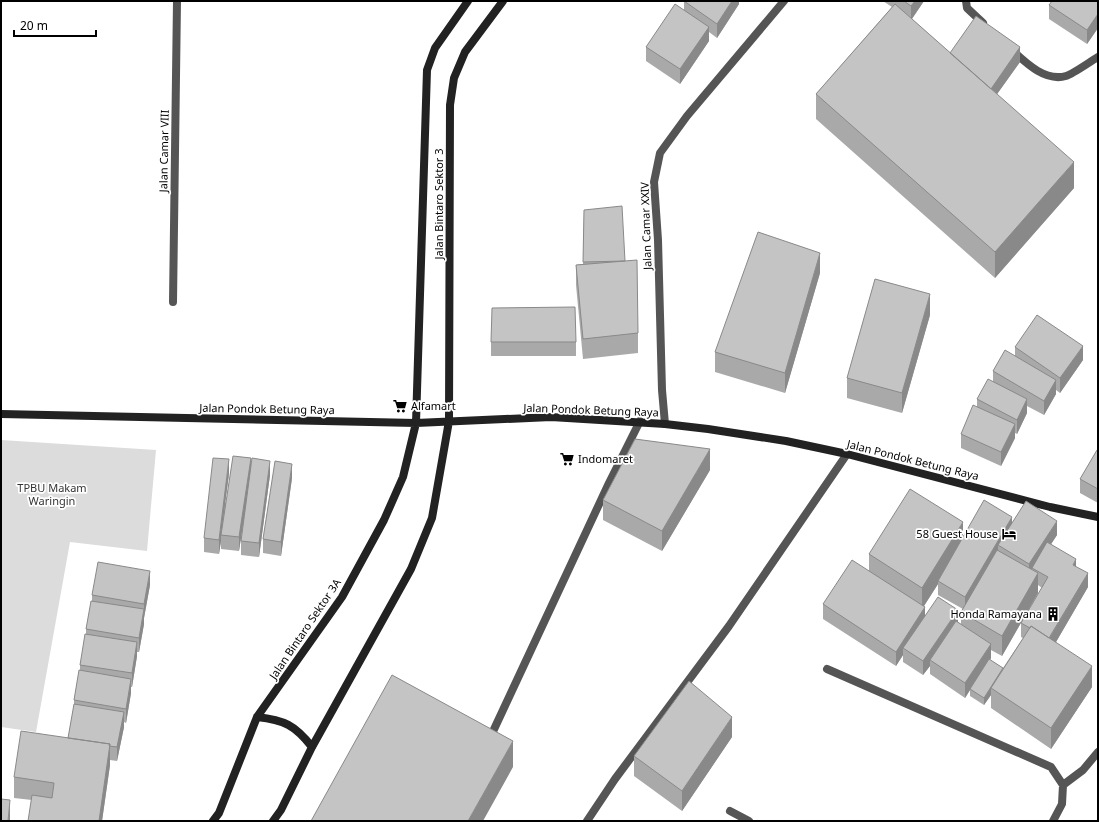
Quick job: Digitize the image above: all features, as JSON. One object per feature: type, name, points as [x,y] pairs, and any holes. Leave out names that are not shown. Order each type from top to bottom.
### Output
[{"type":"main road","name":"Jalan Bintaro Sektor 3","points":[[416,423],[427,70],[435,48],[468,1]]},
{"type":"main road","name":"Jalan Bintaro Sektor 3","points":[[449,421],[450,104],[454,78],[465,52],[503,1]]},
{"type":"main road","name":"Jalan Pondok Betung Raya","points":[[1,414],[416,423],[551,417],[665,424],[786,441],[847,454],[1050,507],[1098,517]]},
{"type":"main road","points":[[273,821],[281,810],[312,747],[412,569],[432,518],[449,421]]},
{"type":"main road","name":"Jalan Bintaro Sektor 3A","points":[[213,821],[219,813],[257,717],[342,597],[384,520],[403,477],[416,423]]},
{"type":"main road","points":[[257,717],[274,719],[289,725],[302,734],[312,747]]},
{"type":"street","name":"Jalan Camar VIII","points":[[173,302],[177,1]]},
{"type":"street","points":[[178,10],[184,1]]},
{"type":"street","name":"Jalan Camar XXIV","points":[[665,424],[662,390],[658,240],[654,182],[660,153],[687,116],[784,1]]},
{"type":"street","points":[[966,1],[967,8],[990,30]]},
{"type":"street","points":[[1007,45],[1029,66],[1050,76],[1066,76],[1098,57]]},
{"type":"street","points":[[486,748],[606,490],[640,422]]},
{"type":"street","points":[[587,821],[615,779],[729,626],[847,454]]},
{"type":"street","points":[[827,669],[1051,767],[1063,785],[1062,804],[1053,821]]},
{"type":"street","points":[[1063,785],[1083,770],[1098,752]]},
{"type":"street","points":[[730,811],[749,821]]},
{"type":"green space","name":"TPBU Makam Waringin","points":[[1,440],[156,450],[147,551],[70,542],[36,732],[1,727]]},
{"type":"building","points":[[684,1],[732,1],[717,24]]},
{"type":"building","points":[[904,1],[915,1],[911,6]]},
{"type":"building","points":[[1052,1],[1098,1],[1098,14],[1087,30],[1049,5]]},
{"type":"building","points":[[675,4],[709,27],[680,69],[646,47]]},
{"type":"building","points":[[895,4],[1074,162],[995,252],[816,94]]},
{"type":"building","points":[[976,16],[1020,47],[991,89],[950,53]]},
{"type":"building","points":[[622,206],[625,261],[583,262],[584,210]]},
{"type":"building","points":[[758,232],[820,253],[785,373],[715,352]]},
{"type":"building","points":[[637,260],[638,333],[583,339],[576,265]]},
{"type":"building","points":[[875,279],[930,294],[902,393],[847,378]]},
{"type":"building","points":[[575,307],[576,342],[491,342],[492,308]]},
{"type":"building","points":[[1037,315],[1083,346],[1060,378],[1015,347]]},
{"type":"building","points":[[1005,350],[1056,380],[1044,401],[993,371]]},
{"type":"building","points":[[988,379],[1027,399],[1017,420],[977,399]]},
{"type":"building","points":[[973,405],[1015,424],[1001,452],[961,434]]},
{"type":"building","points":[[635,439],[710,449],[662,531],[603,500]]},
{"type":"building","points":[[1097,450],[1098,451],[1098,489],[1080,479]]},
{"type":"building","points":[[233,456],[251,458],[239,537],[221,535]]},
{"type":"building","points":[[213,458],[229,459],[219,540],[204,538]]},
{"type":"building","points":[[252,458],[270,461],[259,543],[241,541]]},
{"type":"building","points":[[275,461],[292,464],[281,542],[263,539]]},
{"type":"building","points":[[910,489],[963,522],[922,588],[869,554]]},
{"type":"building","points":[[984,500],[1012,517],[965,597],[938,581]]},
{"type":"building","points":[[1026,501],[1057,521],[1029,564],[998,545]]},
{"type":"building","name":"Honda Ramayana","points":[[1047,542],[1076,559],[1073,565],[1088,573],[1049,638],[1031,626],[1030,628],[1021,623],[1048,577],[1032,568]]},
{"type":"building","points":[[997,550],[1038,573],[1002,636],[961,612]]},
{"type":"building","points":[[852,560],[925,607],[896,652],[823,604]]},
{"type":"building","points":[[98,562],[150,571],[144,604],[92,595]]},
{"type":"building","points":[[938,597],[958,610],[923,661],[903,648]]},
{"type":"building","points":[[91,601],[144,609],[139,638],[86,629]]},
{"type":"building","points":[[956,621],[991,644],[965,683],[930,660]]},
{"type":"building","points":[[1031,626],[1092,666],[1051,728],[991,688]]},
{"type":"building","points":[[85,634],[137,642],[132,673],[80,665]]},
{"type":"building","points":[[989,659],[1003,668],[984,698],[970,689]]},
{"type":"building","points":[[79,670],[131,679],[126,709],[74,700]]},
{"type":"building","points":[[392,675],[513,741],[468,821],[311,821]]},
{"type":"building","points":[[689,681],[732,717],[682,791],[634,756]]},
{"type":"building","points":[[74,704],[124,712],[117,747],[109,746],[110,744],[68,738]]},
{"type":"building","points":[[21,731],[110,744],[99,821],[28,821],[32,795],[52,798],[54,783],[14,777]]},
{"type":"building","points":[[1,799],[10,800],[8,821],[1,821]]},
{"type":"place","name":"Alfamart","points":[[400,406]]},
{"type":"place","name":"Indomaret","points":[[567,459]]},
{"type":"place","name":"58 Guest House","points":[[1009,534]]},
{"type":"place","name":"Honda Ramayana","points":[[1053,614]]}]
